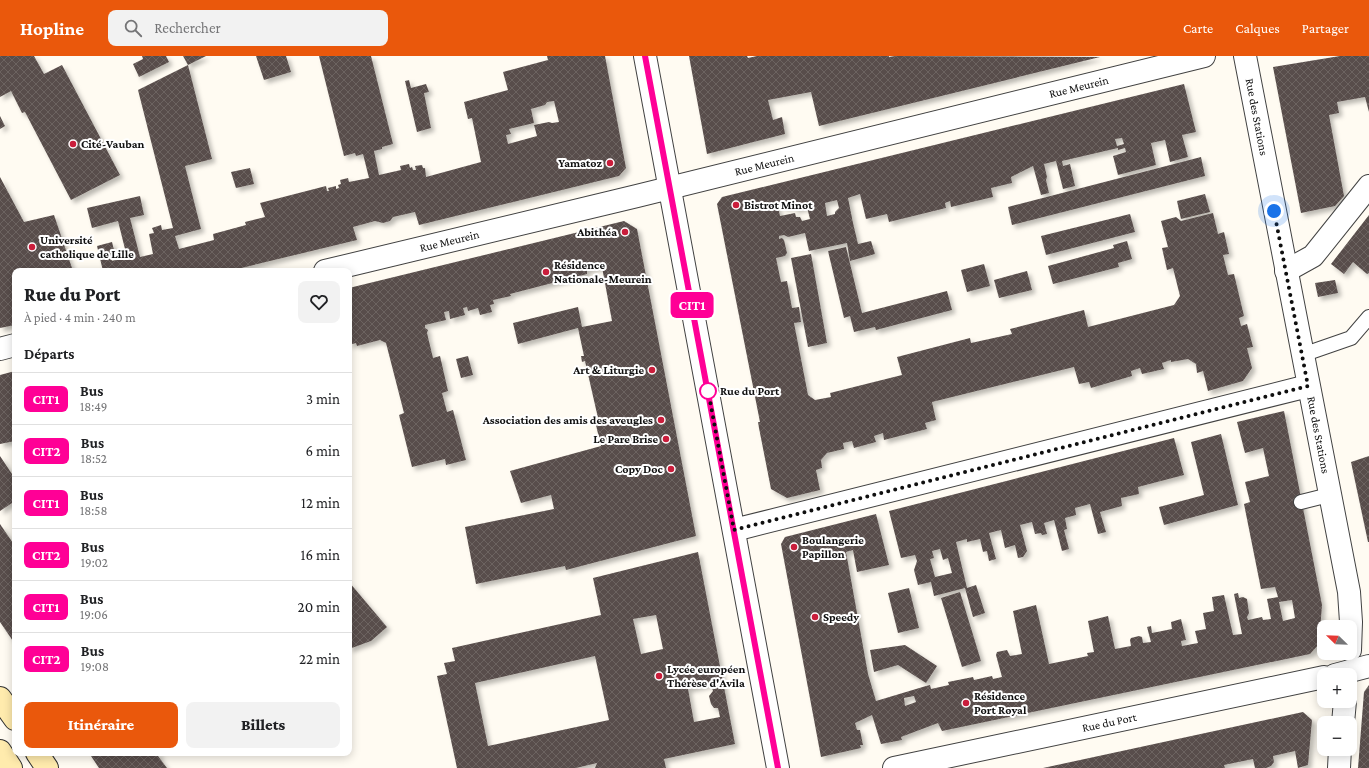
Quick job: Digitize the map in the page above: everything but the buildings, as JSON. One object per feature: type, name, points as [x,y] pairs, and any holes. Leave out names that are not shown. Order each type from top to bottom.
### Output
[{"type":"main road","points":[[0,698],[12,715]]},
{"type":"main road","points":[[0,751],[11,768]]},
{"type":"main road","points":[[39,756],[47,768]]},
{"type":"street","points":[[645,56],[778,768]]},
{"type":"street","name":"Rue Meurein","points":[[337,268],[670,188],[1204,56]]},
{"type":"street","name":"Rue des Stations","points":[[1245,56],[1349,592],[1351,620]]},
{"type":"street","points":[[1286,271],[1313,256],[1369,186]]},
{"type":"street","points":[[0,349],[12,346]]},
{"type":"street","points":[[734,530],[1308,386]]},
{"type":"street","points":[[1353,668],[1369,666]]},
{"type":"street","name":"Rue du Port","points":[[894,768],[1317,679]]},
{"type":"street","points":[[1339,768],[1340,756]]},
{"type":"lane","points":[[1302,355],[1351,338],[1369,317]]},
{"type":"lane","points":[[1301,502],[1329,495]]},
{"type":"bus line","name":"CIT1","points":[[645,56],[778,768]]},
{"type":"place","name":"Cité-Vauban","points":[[73,144]]},
{"type":"place","name":"Yamatoz","points":[[610,163]]},
{"type":"place","name":"Bistrot Minot","points":[[736,205]]},
{"type":"place","name":"Abithéa","points":[[625,232]]},
{"type":"place","name":"Université catholique de Lille","points":[[32,247]]},
{"type":"place","name":"Résidence Nationale-Meurein","points":[[546,272]]},
{"type":"place","name":"Art & Liturgie","points":[[652,370]]},
{"type":"place","name":"Rue du Port","points":[[708,391]]},
{"type":"place","name":"Association des amis des aveugles","points":[[661,420]]},
{"type":"place","name":"Le Pare Brise","points":[[666,439]]},
{"type":"place","name":"Copy Doc","points":[[671,469]]},
{"type":"place","name":"Boulangerie Papillon","points":[[794,547]]},
{"type":"place","name":"Speedy","points":[[815,617]]},
{"type":"place","name":"Lycée européen Thérèse d'Avila","points":[[659,676]]},
{"type":"place","name":"Résidence Port Royal","points":[[966,703]]},
{"type":"route","points":[[708,391],[734,530],[1308,386],[1274,211]]}]
